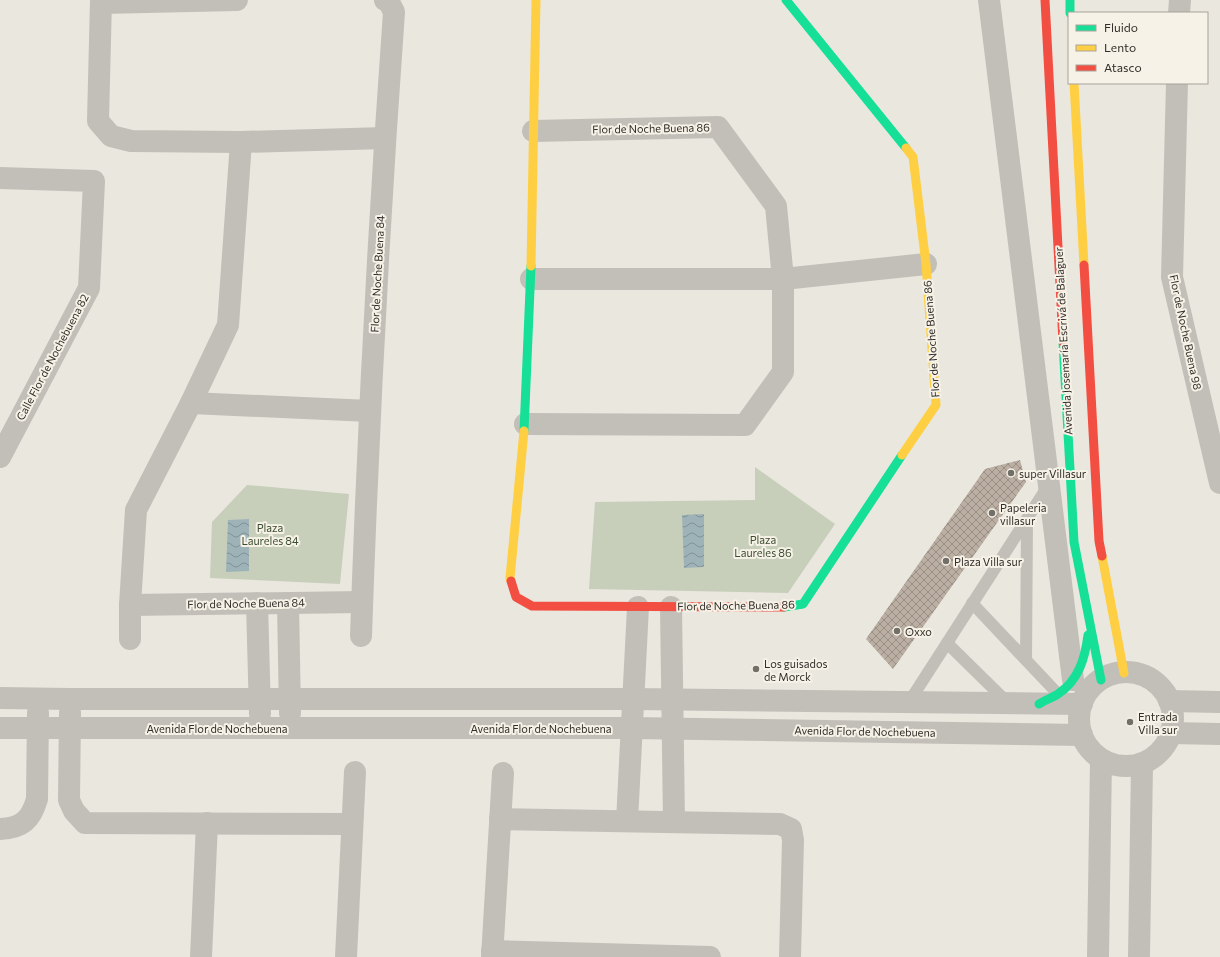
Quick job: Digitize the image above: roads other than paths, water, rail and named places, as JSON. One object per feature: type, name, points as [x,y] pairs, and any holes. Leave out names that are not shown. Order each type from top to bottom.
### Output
[{"type":"street","points":[[237,0],[101,2],[98,120],[111,136],[131,141],[242,142],[385,138]]},
{"type":"street","name":"Flor de Noche Buena 84","points":[[361,636],[370,411],[385,138],[394,12],[385,0]]},
{"type":"street","name":"Flor de Noche Buena 86","points":[[536,0],[531,279],[525,424],[510,578],[516,597],[532,606],[638,607],[784,607],[803,604],[936,405],[926,264],[913,157],[786,0]]},
{"type":"street","points":[[989,0],[1049,485],[1066,687]]},
{"type":"street","name":"Avenida Josemaría Escrivá de Balaguer","points":[[1045,0],[1074,542],[1101,680]]},
{"type":"street","points":[[1070,0],[1070,12]]},
{"type":"street","points":[[1179,12],[1180,0]]},
{"type":"street","points":[[1074,84],[1099,541],[1124,673]]},
{"type":"street","name":"Flor de Noche Buena 98","points":[[1177,84],[1172,277],[1220,483]]},
{"type":"street","name":"Flor de Noche Buena 86","points":[[525,424],[744,425],[783,372],[783,279],[776,206],[718,127],[533,131]]},
{"type":"street","points":[[130,639],[130,605],[136,510],[191,403],[228,325],[242,142]]},
{"type":"street","name":"Calle Flor de Nochebuena 82","points":[[0,178],[94,181],[88,288],[0,457]]},
{"type":"street","name":"Flor de Noche Buena 86","points":[[531,279],[783,279],[926,264]]},
{"type":"street","points":[[191,403],[370,411]]},
{"type":"street","points":[[288,602],[290,728]]},
{"type":"street","name":"Flor de Noche Buena 84","points":[[130,605],[362,602]]},
{"type":"street","points":[[257,603],[260,728]]},
{"type":"street","points":[[628,821],[638,607]]},
{"type":"street","points":[[671,607],[674,822]]},
{"type":"street","points":[[1039,704],[1066,687],[1086,655],[1089,620]]},
{"type":"street","points":[[1124,673],[1144,676],[1155,682],[1169,701],[1172,712],[1170,733],[1166,743],[1159,752],[1142,764],[1128,766],[1114,765],[1101,760],[1091,752],[1082,735],[1079,714],[1082,704],[1090,689],[1101,680],[1109,676],[1124,673]]},
{"type":"street","points":[[0,698],[672,699],[1082,704]]},
{"type":"street","points":[[0,829],[18,826],[29,817],[37,799],[38,698]]},
{"type":"street","points":[[70,699],[69,800],[74,811],[85,823],[352,824]]},
{"type":"street","points":[[1169,701],[1220,702]]},
{"type":"street","name":"Avenida Flor de Nochebuena","points":[[0,728],[672,728],[1082,735]]},
{"type":"street","points":[[1170,733],[1220,734]]},
{"type":"street","points":[[1098,957],[1101,760]]},
{"type":"street","points":[[1139,957],[1142,764]]},
{"type":"street","points":[[346,957],[355,772]]},
{"type":"street","points":[[503,773],[492,954],[710,957]]},
{"type":"street","points":[[500,819],[780,824],[791,829],[793,840],[790,957]]},
{"type":"street","points":[[201,957],[207,823]]},
{"type":"lane","points":[[909,702],[1049,485]]},
{"type":"lane","points":[[1026,660],[1027,519]]},
{"type":"lane","points":[[972,603],[1026,660],[1066,687]]},
{"type":"lane","points":[[947,643],[1008,703]]},
{"type":"water","points":[[704,514],[704,567],[684,568],[682,515]]},
{"type":"water","points":[[249,519],[249,571],[226,572],[228,520]]},
{"type":"place","name":"super Villasur","points":[[1011,473]]},
{"type":"place","name":"Papeleria villasur","points":[[992,513]]},
{"type":"place","name":"Plaza Villa sur","points":[[946,561]]},
{"type":"place","name":"Oxxo","points":[[897,631]]},
{"type":"place","name":"Los guisados de Morck","points":[[756,669]]},
{"type":"place","name":"Entrada Villa sur","points":[[1130,722]]},
{"type":"park label","name":"Plaza Laureles 84","points":[[270,533]]},
{"type":"park label","name":"Plaza Laureles 86","points":[[763,545]]}]
